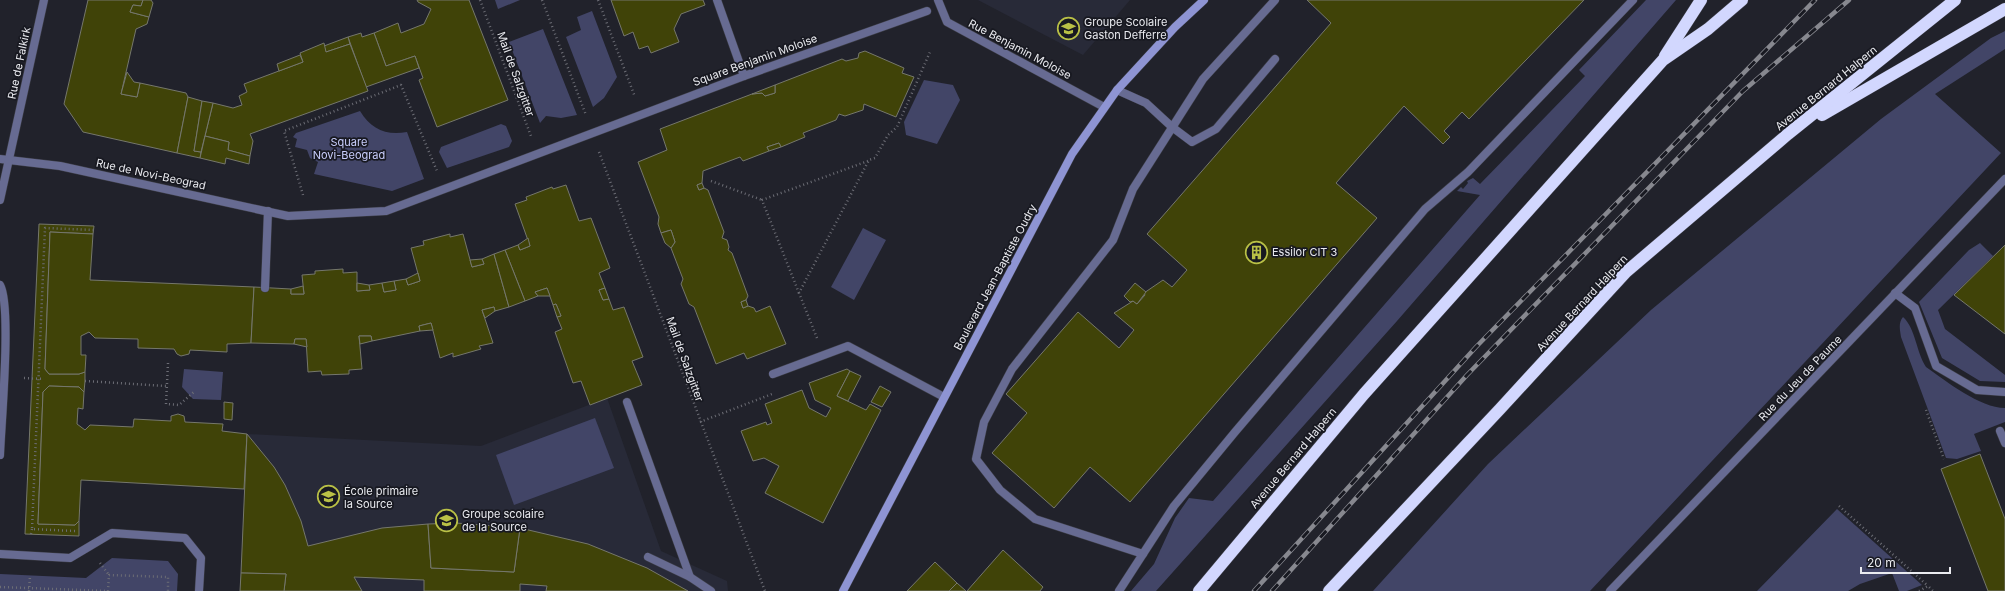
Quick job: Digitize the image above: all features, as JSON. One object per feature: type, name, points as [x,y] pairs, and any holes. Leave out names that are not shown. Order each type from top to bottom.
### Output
[{"type":"highway","points":[[1663,60],[1701,0]]},
{"type":"highway","name":"Avenue Bernard Halpern","points":[[1199,591],[1364,394],[1663,60],[1708,29],[1742,0]]},
{"type":"highway","name":"Avenue Bernard Halpern","points":[[1329,591],[1626,272],[1788,134],[1955,0]]},
{"type":"highway","points":[[1788,134],[2005,9]]},
{"type":"street","name":"Rue de Falkirk","points":[[0,200],[44,0]]},
{"type":"street","points":[[717,0],[744,76]]},
{"type":"street","name":"Rue Benjamin Moloise","points":[[938,0],[947,22],[1104,107]]},
{"type":"street","name":"Boulevard Jean-Baptiste Oudry","points":[[843,591],[1072,154],[1117,90],[1174,27],[1204,0]]},
{"type":"street","points":[[1143,554],[1035,518],[1000,490],[976,459],[984,422],[1012,369],[1113,240],[1133,189],[1203,79],[1275,0]]},
{"type":"street","points":[[1119,591],[1184,493],[1425,209],[1468,172],[1632,0]]},
{"type":"street","name":"Square Benjamin Moloise","points":[[592,132],[927,11]]},
{"type":"street","points":[[1117,90],[1146,103],[1172,128],[1192,142],[1216,129],[1275,59]]},
{"type":"street","points":[[309,215],[386,211],[592,132]]},
{"type":"street","name":"Rue de Novi-Beograd","points":[[0,159],[60,166],[288,216],[309,215]]},
{"type":"street","name":"Rue du Jeu de Paume","points":[[1610,591],[2005,179]]},
{"type":"street","points":[[265,288],[268,211]]},
{"type":"street","points":[[0,285],[3,290],[6,318],[0,455]]},
{"type":"street","points":[[1895,293],[1915,308],[1936,366],[1977,390],[2005,392]]},
{"type":"street","points":[[774,374],[848,346],[944,397]]},
{"type":"street","points":[[627,402],[690,576]]},
{"type":"street","points":[[2000,431],[2005,443]]},
{"type":"street","points":[[0,554],[70,558],[112,533],[185,538],[201,558],[199,591]]},
{"type":"street","points":[[648,557],[690,576],[711,591]]},
{"type":"path","name":"Mail de Salzgitter","points":[[480,0],[537,153]]},
{"type":"path","points":[[542,0],[585,113]]},
{"type":"path","points":[[598,0],[641,114]]},
{"type":"path","points":[[711,181],[762,200],[875,158],[888,135],[897,127],[930,52]]},
{"type":"path","points":[[309,215],[284,131],[402,85],[444,188]]},
{"type":"path","name":"Mail de Salzgitter","points":[[592,132],[700,422],[765,591]]},
{"type":"path","points":[[799,293],[869,160]]},
{"type":"path","points":[[762,200],[819,343]]},
{"type":"path","points":[[31,534],[46,226],[94,230]]},
{"type":"path","points":[[168,363],[166,404],[179,405],[195,391]]},
{"type":"path","points":[[23,378],[44,379]]},
{"type":"path","points":[[84,381],[167,386]]},
{"type":"path","points":[[700,422],[775,393]]},
{"type":"path","points":[[1926,410],[1944,459]]},
{"type":"path","points":[[1839,506],[1934,591]]},
{"type":"path","points":[[32,529],[78,531]]},
{"type":"path","points":[[0,587],[29,590],[108,591],[109,575],[96,558]]},
{"type":"path","points":[[29,590],[30,570]]},
{"type":"path","points":[[109,575],[168,577],[168,591]]},
{"type":"path","points":[[1919,591],[1928,586]]},
{"type":"shaded area","name":"Groupe Scolaire Gaston Defferre","points":[[978,0],[1130,0],[1083,55]]},
{"type":"shaded area","name":"Groupe scolaire de la Source","points":[[607,398],[661,551],[727,581],[728,591],[240,591],[247,434],[481,446]]},
{"type":"green space","points":[[495,0],[520,0],[498,9]]},
{"type":"green space","points":[[1646,0],[1676,0],[1397,321],[1156,591],[1131,591],[1154,564],[1175,518],[1189,498],[1213,501],[1480,195],[1457,191],[1461,187],[1463,189],[1468,183],[1467,181],[1473,178],[1480,184],[1585,76],[1579,70]]},
{"type":"green space","points":[[592,11],[617,77],[604,98],[593,107],[566,37],[581,30],[577,17]]},
{"type":"green space","points":[[543,29],[577,115],[561,118],[546,116],[540,123],[509,42]]},
{"type":"green space","points":[[2005,31],[2005,49],[1935,94],[2001,153],[1590,591],[1373,591],[1488,464],[1651,310],[1881,119],[1991,38]]},
{"type":"green space","points":[[924,80],[953,85],[960,100],[937,144],[906,135],[904,122]]},
{"type":"green space","name":"Square Novi-Beograd","points":[[360,111],[374,127],[380,130],[392,133],[407,132],[424,179],[392,191],[314,174],[318,162],[310,158],[307,150],[295,147],[297,139],[293,137],[296,133]]},
{"type":"green space","points":[[501,124],[506,126],[512,141],[509,147],[447,168],[439,152],[441,147]]},
{"type":"green space","points":[[863,228],[886,240],[854,300],[831,287]]},
{"type":"green space","points":[[1980,243],[1993,256],[1938,310],[1945,329],[2005,375],[2005,382],[1980,381],[1942,358],[1919,302],[1969,250]]},
{"type":"green space","points":[[1903,317],[1911,328],[1920,355],[1926,367],[1974,399],[1995,407],[2005,408],[2005,422],[1974,434],[1981,451],[1957,459],[1946,458],[1901,337],[1900,324]]},
{"type":"green space","points":[[184,369],[223,372],[221,400],[193,399],[182,387]]},
{"type":"green space","points":[[595,418],[614,468],[514,505],[496,455]]},
{"type":"green space","points":[[1837,509],[1922,585],[1907,591],[1899,591],[1892,573],[1860,584],[1848,591],[1757,591]]},
{"type":"green space","points":[[112,558],[168,561],[178,574],[177,591],[0,591],[0,574],[86,578]]},
{"type":"building","points":[[88,0],[143,0],[141,6],[133,5],[130,12],[149,17],[147,24],[136,29],[121,94],[137,97],[140,83],[186,93],[188,97],[177,153],[83,132],[64,104]]},
{"type":"building","points":[[143,0],[151,0],[153,3],[149,17],[130,12],[133,5],[141,6]]},
{"type":"building","points":[[417,0],[469,0],[508,100],[437,127],[419,80],[423,78],[415,56],[386,66],[374,33],[398,23],[401,33],[424,24],[431,9]]},
{"type":"building","points":[[611,0],[703,0],[705,5],[681,14],[674,29],[679,42],[651,53],[648,46],[639,49],[633,32],[624,36]]},
{"type":"building","name":"Essilor CIT 3","points":[[1307,0],[1584,0],[1469,119],[1462,112],[1444,131],[1450,137],[1443,144],[1404,106],[1336,183],[1377,218],[1130,502],[1090,467],[1054,508],[992,453],[1027,413],[1006,394],[1078,312],[1119,348],[1134,330],[1114,313],[1133,301],[1137,304],[1145,295],[1144,293],[1163,280],[1172,287],[1187,270],[1147,234],[1331,23]]},
{"type":"building","points":[[361,33],[362,37],[374,33],[386,66],[415,56],[419,68],[366,87],[348,37]]},
{"type":"building","points":[[348,37],[350,44],[326,52],[324,46]]},
{"type":"building","points":[[324,43],[326,52],[350,44],[368,91],[250,134],[253,141],[250,156],[228,150],[229,142],[205,136],[213,103],[233,108],[242,105],[239,96],[247,92],[244,84],[303,62],[300,53]]},
{"type":"building","points":[[865,51],[904,68],[902,73],[914,77],[896,117],[864,104],[863,110],[845,116],[839,114],[836,120],[803,133],[805,137],[781,147],[779,143],[767,147],[769,151],[743,161],[740,157],[703,171],[702,183],[697,185],[699,190],[704,188],[708,190],[724,232],[722,238],[727,240],[729,247],[728,250],[732,253],[748,296],[746,300],[741,302],[743,308],[748,306],[754,308],[756,312],[770,306],[786,344],[747,359],[744,353],[716,364],[694,307],[689,304],[681,284],[683,279],[671,248],[675,242],[671,230],[661,233],[658,224],[659,217],[638,162],[667,150],[660,129],[752,94],[762,93],[765,96],[775,93],[775,85],[842,59],[846,61],[858,58],[859,53]]},
{"type":"building","points":[[300,55],[303,62],[279,71],[277,64]]},
{"type":"building","points":[[127,72],[134,82],[140,83],[137,97],[121,94]]},
{"type":"building","points":[[775,85],[775,93],[765,96],[762,93],[752,94]]},
{"type":"building","points":[[188,97],[202,101],[194,151],[201,152],[200,158],[177,153]]},
{"type":"building","points":[[202,101],[213,103],[201,152],[194,151]]},
{"type":"building","points":[[205,136],[229,142],[228,150],[250,156],[249,164],[226,158],[225,164],[200,158]]},
{"type":"building","points":[[779,143],[781,147],[769,151],[767,147]]},
{"type":"building","points":[[702,183],[704,188],[699,190],[697,185]]},
{"type":"building","points":[[566,185],[579,221],[591,218],[610,268],[599,273],[605,288],[599,290],[603,300],[609,299],[613,310],[624,307],[643,357],[632,361],[642,385],[590,405],[581,381],[573,383],[555,332],[562,329],[557,317],[561,316],[556,304],[553,305],[547,288],[535,292],[538,296],[525,301],[505,250],[518,245],[520,250],[530,246],[515,204],[527,200],[526,197],[552,187],[553,189]]},
{"type":"building","points":[[39,224],[94,226],[93,234],[50,232],[45,369],[49,374],[79,374],[85,372],[85,381],[84,392],[79,387],[49,386],[43,392],[38,524],[75,525],[79,521],[79,536],[25,534]]},
{"type":"building","points":[[671,230],[675,242],[671,248],[665,243],[661,233]]},
{"type":"building","points":[[50,232],[93,234],[90,280],[254,287],[251,343],[227,344],[227,352],[190,350],[189,354],[181,356],[177,354],[174,349],[138,348],[138,339],[95,338],[89,332],[81,336],[81,355],[86,355],[85,372],[79,374],[49,374],[45,369]]},
{"type":"building","points":[[450,234],[450,237],[463,234],[472,267],[484,264],[482,259],[494,254],[509,307],[495,311],[494,307],[482,310],[493,343],[479,346],[481,349],[453,357],[453,353],[440,358],[431,323],[419,326],[420,331],[372,341],[371,336],[359,336],[362,369],[349,370],[349,374],[322,375],[321,371],[308,372],[306,339],[295,339],[294,344],[251,343],[254,287],[291,289],[291,294],[304,294],[302,275],[315,274],[315,271],[343,269],[343,273],[357,272],[357,291],[370,290],[369,285],[382,283],[384,292],[396,290],[394,281],[406,279],[408,285],[420,281],[411,248],[424,245],[423,241]]},
{"type":"building","points":[[528,238],[530,246],[520,250],[518,245]]},
{"type":"building","points":[[2005,245],[2005,334],[1954,295]]},
{"type":"building","points":[[505,250],[525,301],[509,307],[494,254]]},
{"type":"building","points":[[482,259],[484,264],[472,267],[470,260]]},
{"type":"building","points":[[418,273],[420,281],[408,285],[406,279]]},
{"type":"building","points":[[394,281],[396,290],[384,292],[382,283]]},
{"type":"building","points":[[357,283],[369,285],[370,290],[357,291]]},
{"type":"building","points":[[1135,283],[1146,292],[1137,304],[1133,301],[1130,302],[1124,296]]},
{"type":"building","points":[[303,286],[304,294],[291,294],[291,289]]},
{"type":"building","points":[[547,288],[550,296],[538,296],[535,292]]},
{"type":"building","points":[[605,288],[609,299],[603,300],[599,290]]},
{"type":"building","points":[[746,300],[748,306],[743,308],[741,302]]},
{"type":"building","points":[[556,304],[561,316],[557,317],[553,305]]},
{"type":"building","points":[[494,307],[495,311],[485,318],[482,310]]},
{"type":"building","points":[[431,323],[433,330],[420,331],[419,326]]},
{"type":"building","points":[[359,336],[371,336],[372,341],[360,344]]},
{"type":"building","points":[[295,339],[306,339],[307,347],[294,344]]},
{"type":"building","points":[[847,369],[850,371],[837,396],[866,410],[870,404],[881,410],[823,523],[765,493],[779,466],[764,458],[753,461],[741,431],[766,422],[767,425],[772,423],[765,404],[802,390],[809,408],[826,417],[831,408],[815,400],[809,383]]},
{"type":"building","points":[[850,371],[861,376],[848,401],[837,396]]},
{"type":"building","points":[[49,386],[79,387],[84,392],[83,409],[78,408],[77,424],[85,430],[90,425],[133,427],[134,419],[171,421],[171,416],[178,414],[184,416],[185,422],[223,424],[222,431],[247,434],[244,489],[81,480],[79,521],[75,525],[38,524],[43,392]]},
{"type":"building","points":[[880,386],[891,392],[882,407],[871,402]]},
{"type":"building","points":[[224,402],[233,403],[232,420],[224,419]]},
{"type":"building","points":[[247,434],[274,467],[285,485],[301,521],[308,546],[382,528],[428,524],[431,568],[514,572],[520,528],[588,544],[647,568],[688,591],[546,591],[547,586],[520,584],[520,591],[424,591],[424,580],[354,577],[362,591],[284,591],[286,574],[241,573]]},
{"type":"building","points":[[1980,454],[2005,519],[2005,591],[1988,591],[1941,469]]},
{"type":"building","points":[[456,523],[520,528],[514,572],[431,568],[428,524]]},
{"type":"building","points":[[1003,550],[1043,587],[1040,591],[967,591]]},
{"type":"building","points":[[935,562],[957,583],[949,591],[907,591]]},
{"type":"building","points":[[241,573],[286,574],[284,591],[240,591]]},
{"type":"building","points":[[957,583],[966,591],[949,591]]},
{"type":"railway","points":[[1254,591],[1476,347],[1815,0]]},
{"type":"railway","points":[[1272,591],[1467,375],[1743,91],[1849,0]]},
{"type":"place","name":"Groupe Scolaire Gaston Defferre","points":[[1069,28]]},
{"type":"place","name":"Essilor CIT 3","points":[[1257,252]]},
{"type":"place","name":"École primaire la Source","points":[[328,497]]},
{"type":"place","name":"Groupe scolaire de la Source","points":[[447,520]]}]
